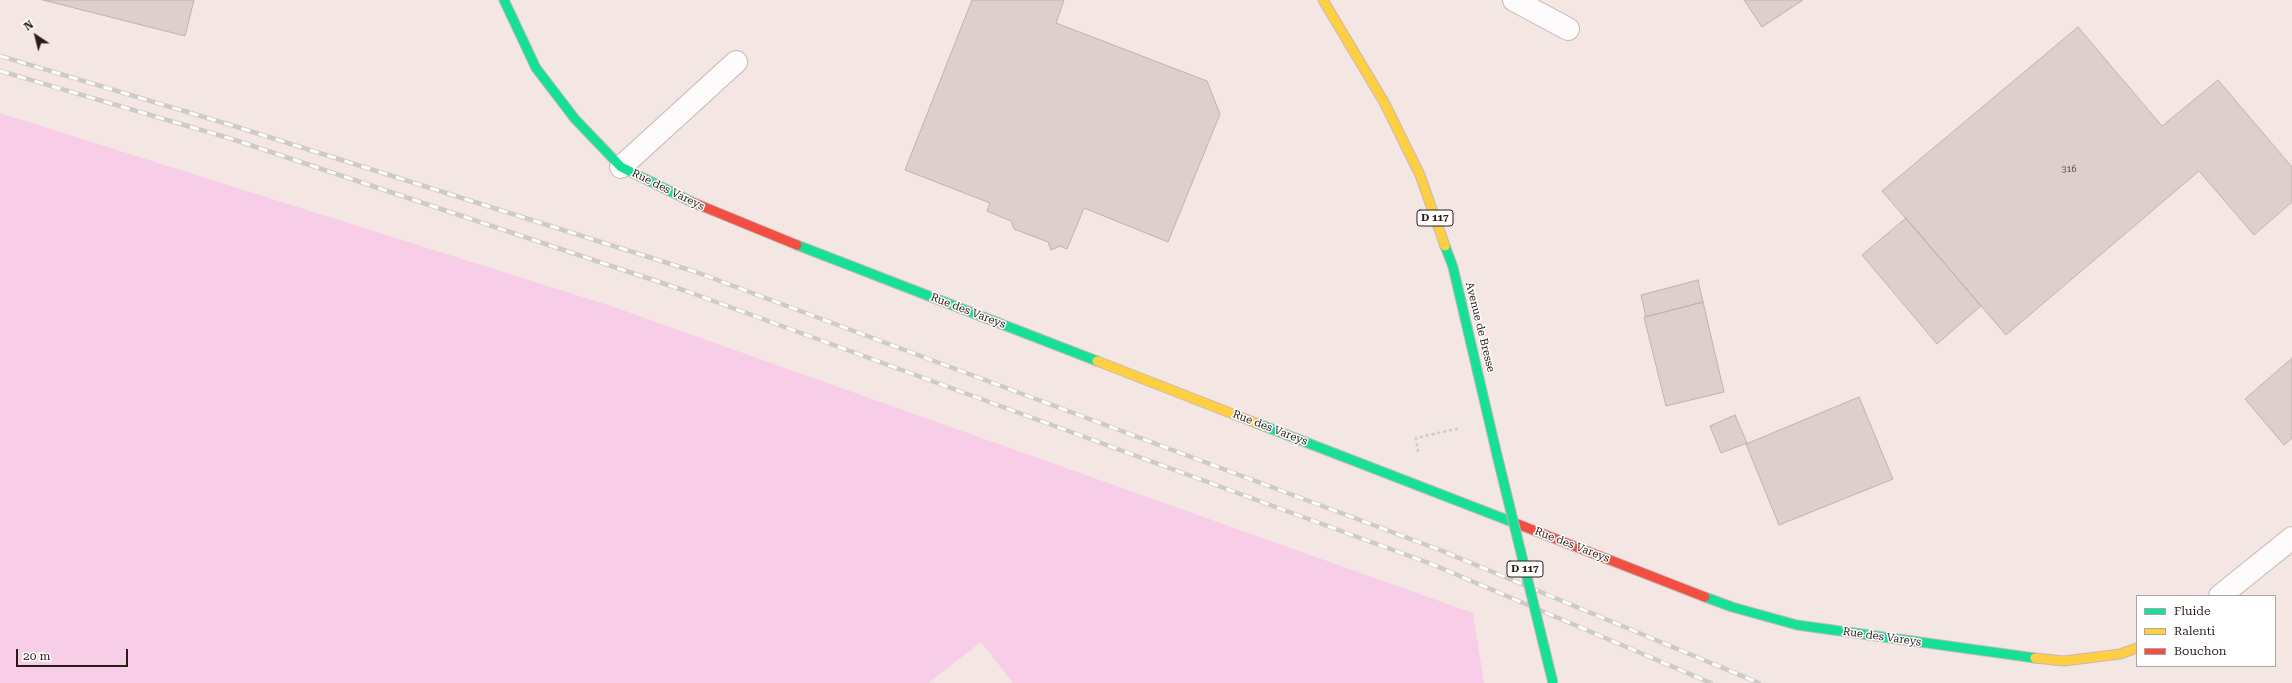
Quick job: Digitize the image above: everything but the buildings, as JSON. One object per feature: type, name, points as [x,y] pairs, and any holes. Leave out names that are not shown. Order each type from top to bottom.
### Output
[{"type":"street","name":"Rue des Vareys","points":[[504,0],[536,68],[575,119],[621,167],[710,211],[1732,607],[1797,624],[1998,654],[2064,661],[2120,654],[2136,648]]},
{"type":"street","name":"Avenue de Bresse","points":[[1323,0],[1384,102],[1420,175],[1453,267],[1553,683]]},
{"type":"street","points":[[1514,0],[1568,29]]},
{"type":"street","points":[[621,167],[736,62]]},
{"type":"street","points":[[2221,595],[2292,538]]},
{"type":"path","points":[[1421,486],[1416,438],[1490,422]]},
{"type":"shaded area","points":[[0,113],[611,306],[1473,613],[1484,683],[1013,683],[981,642],[928,683],[0,683]]},
{"type":"railway","points":[[0,56],[234,126],[696,272],[1440,550],[1759,683]]},
{"type":"railway","points":[[0,71],[232,139],[689,292],[1434,565],[1711,683]]},
{"type":"traffic: fast","points":[[504,0],[536,68],[575,119],[621,167],[692,202]]},
{"type":"traffic: fast","points":[[797,245],[1097,361]]},
{"type":"traffic: fast","points":[[1445,246],[1453,267],[1497,455]]},
{"type":"traffic: fast","points":[[1256,423],[1515,523]]},
{"type":"traffic: fast","points":[[1497,455],[1553,683]]},
{"type":"traffic: fast","points":[[1705,597],[1732,607],[1797,625],[2035,658]]},
{"type":"traffic: slow","points":[[1323,0],[1384,102],[1420,175],[1445,246]]},
{"type":"traffic: slow","points":[[1097,361],[1256,423]]},
{"type":"traffic: slow","points":[[2035,658],[2064,661],[2120,654],[2136,648]]},
{"type":"traffic: jam","points":[[692,202],[797,245]]},
{"type":"traffic: jam","points":[[1515,523],[1705,597]]}]
